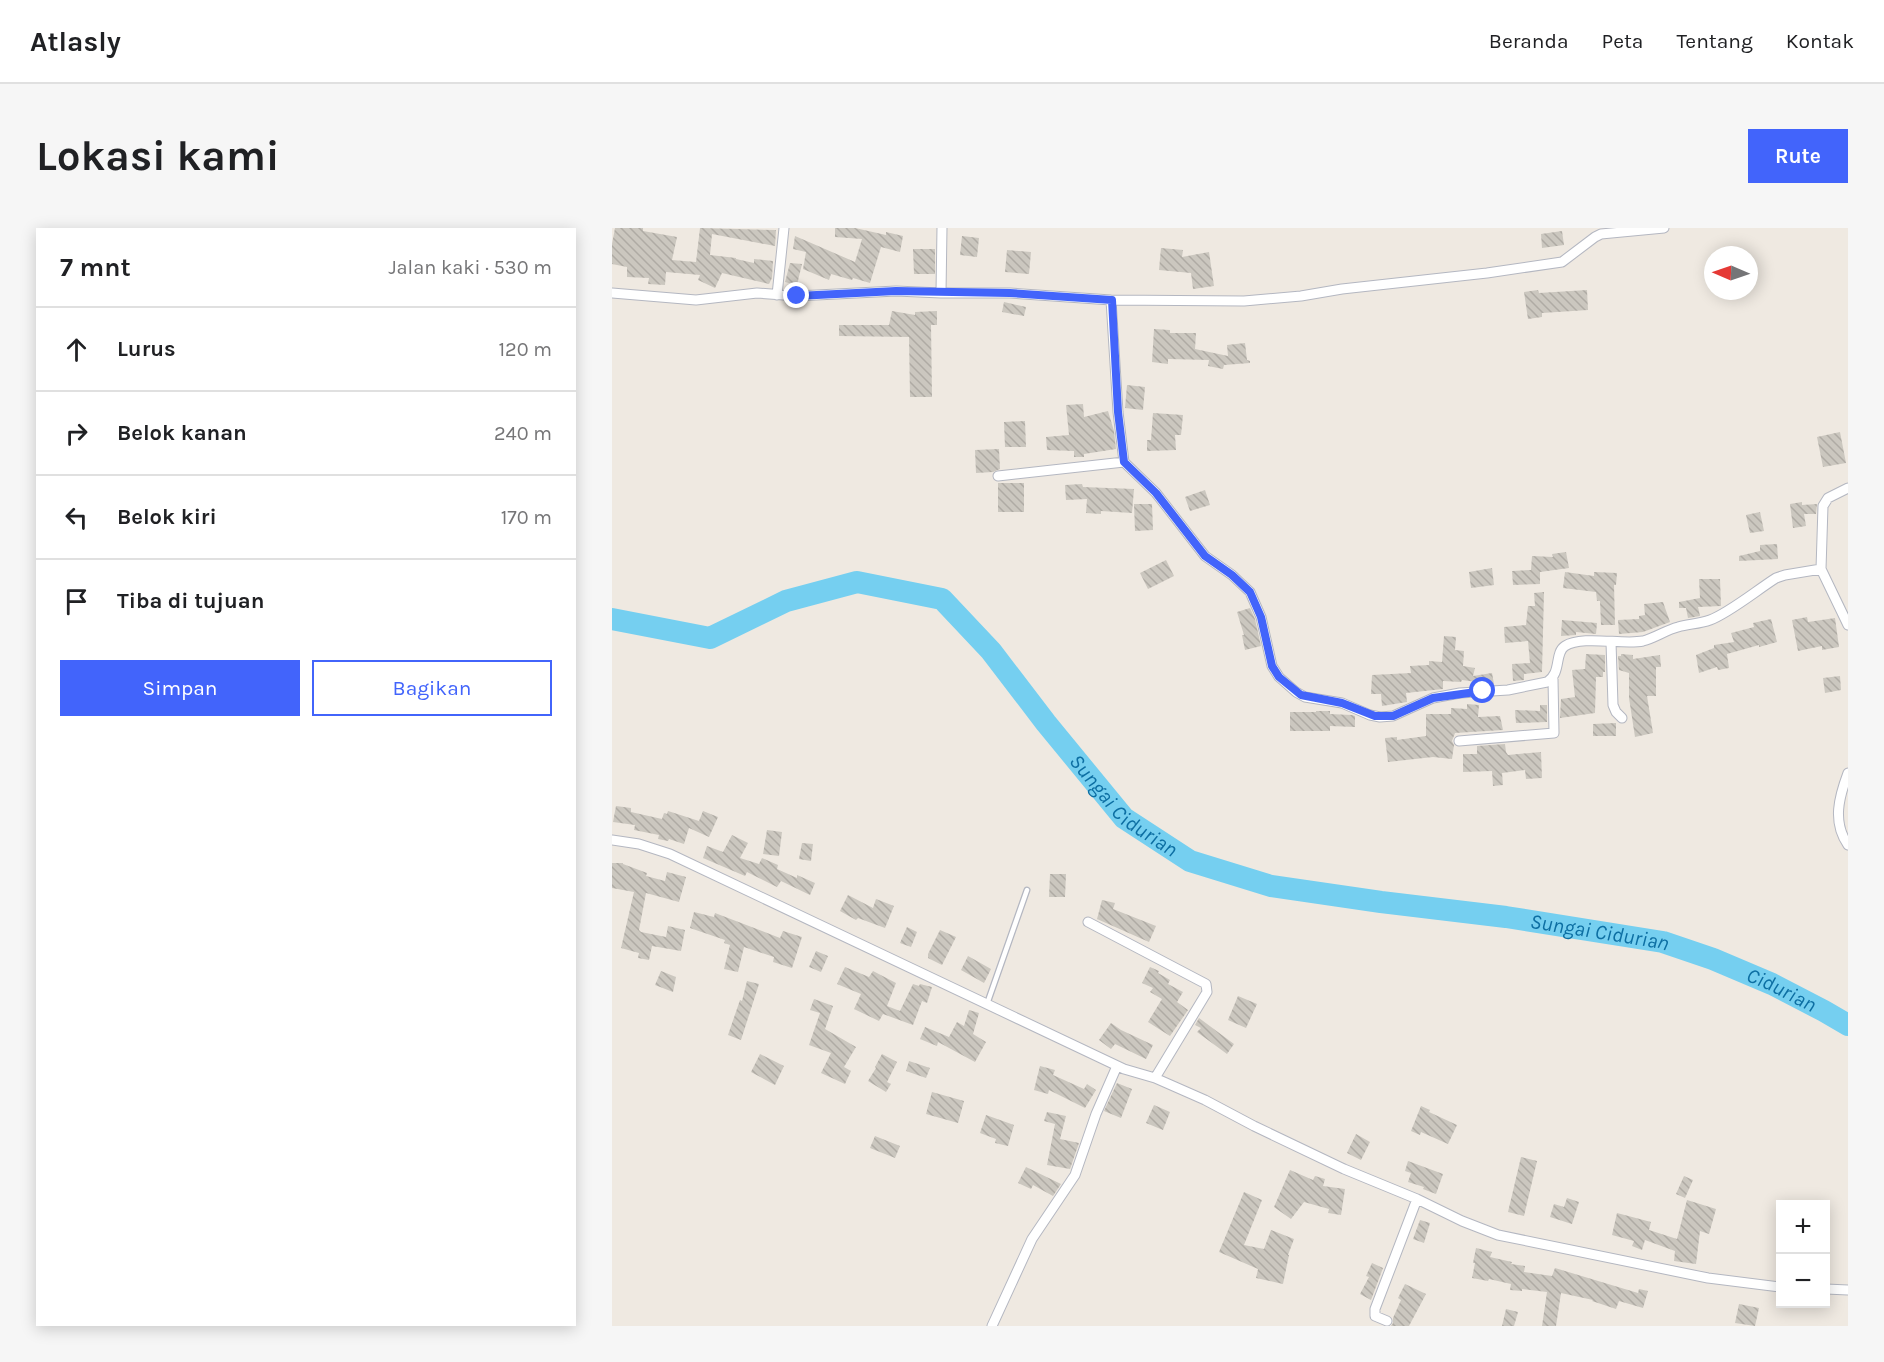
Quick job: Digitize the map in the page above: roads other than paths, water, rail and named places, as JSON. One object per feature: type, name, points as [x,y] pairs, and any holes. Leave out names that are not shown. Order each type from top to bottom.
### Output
[{"type":"street","points":[[777,295],[784,228]]},
{"type":"street","points":[[941,293],[942,228]]},
{"type":"street","points":[[612,293],[696,300],[757,293],[848,294],[896,291],[1010,293],[1112,300],[1244,301],[1301,296],[1562,262],[1601,234],[1664,228]]},
{"type":"street","points":[[1112,300],[1118,412],[1124,462],[1156,493],[1205,556],[1232,575],[1250,592],[1261,617],[1272,666],[1276,674],[1301,695],[1342,703],[1375,716],[1393,716],[1433,698],[1472,692],[1508,690],[1547,682],[1552,678]]},
{"type":"street","points":[[998,476],[1124,462]]},
{"type":"street","points":[[1848,488],[1828,498],[1823,506],[1821,569],[1848,625]]},
{"type":"street","points":[[1459,741],[1554,733],[1552,678],[1563,647],[1579,642],[1645,640],[1677,627],[1711,620],[1776,578],[1821,569]]},
{"type":"street","points":[[1611,642],[1613,705],[1622,718]]},
{"type":"street","points":[[1848,773],[1840,794],[1838,812],[1841,830],[1848,845]]},
{"type":"street","points":[[612,840],[639,844],[670,854],[1117,1066],[1155,1078],[1205,1100],[1344,1169],[1498,1235],[1708,1278],[1776,1286]]},
{"type":"street","points":[[1088,922],[1206,984],[1208,988],[1155,1078]]},
{"type":"street","points":[[992,1326],[1032,1239],[1075,1175],[1096,1114],[1117,1066]]},
{"type":"street","points":[[1387,1321],[1375,1316],[1375,1309],[1417,1199]]},
{"type":"street","points":[[1830,1289],[1848,1290]]},
{"type":"lane","points":[[987,1004],[1027,890]]},
{"type":"waterway","name":"Sungai Cidurian","points":[[612,619],[710,638],[786,601],[857,582],[942,599],[991,651],[1046,723],[1124,818],[1190,861],[1271,886],[1506,917],[1663,942],[1713,959],[1772,984],[1848,1025]]},
{"type":"water label","name":"Cidurian","points":[[1781,991]]}]
